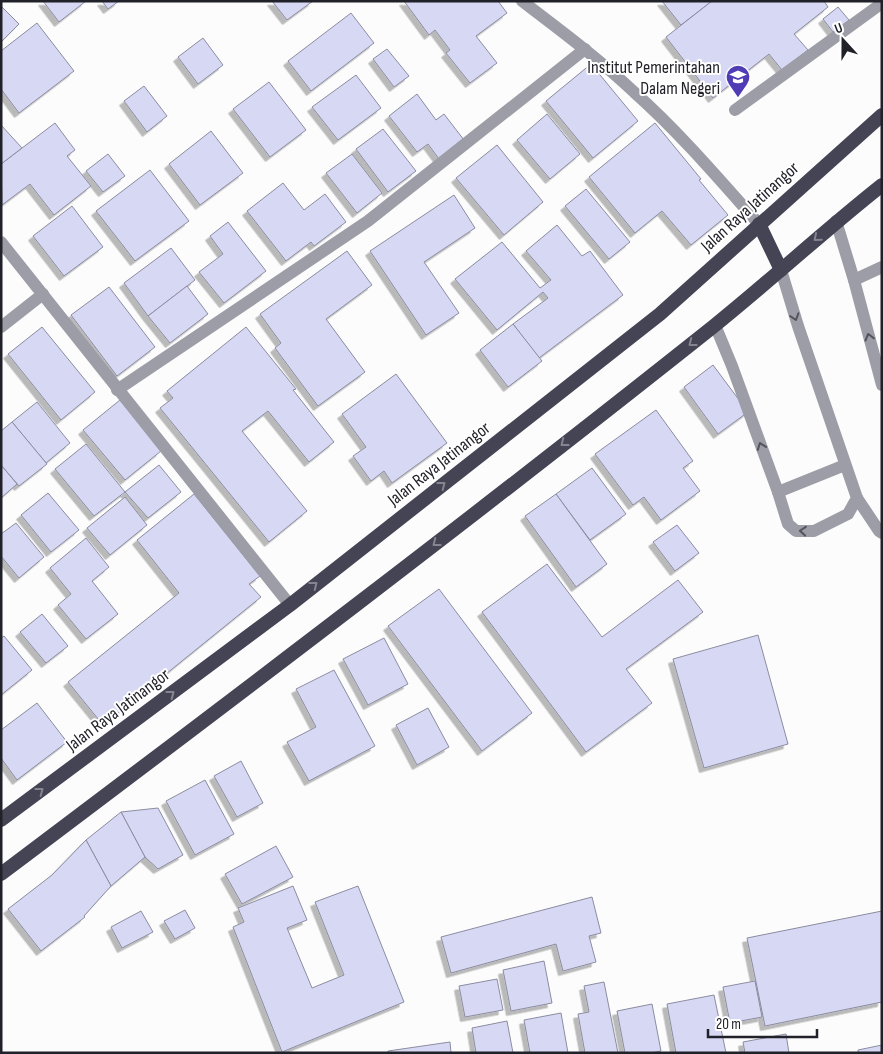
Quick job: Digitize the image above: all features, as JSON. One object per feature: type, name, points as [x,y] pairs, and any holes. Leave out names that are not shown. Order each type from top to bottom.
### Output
[{"type":"highway","name":"Jalan Raya Jatinangor","points":[[1,820],[290,605],[660,314],[882,115]]},
{"type":"highway","points":[[1,874],[313,639],[715,325],[836,221],[882,186]]},
{"type":"highway","points":[[759,224],[781,270]]},
{"type":"street","points":[[522,1],[585,49],[635,92],[692,149],[759,224]]},
{"type":"street","points":[[735,110],[878,6],[882,5]]},
{"type":"street","points":[[117,390],[368,221],[585,49]]},
{"type":"street","points":[[836,221],[882,384]]},
{"type":"street","points":[[1,242],[290,605]]},
{"type":"street","points":[[854,280],[882,267]]},
{"type":"street","points":[[781,270],[790,303],[844,465],[857,498],[882,533]]},
{"type":"street","points":[[1,327],[43,294]]},
{"type":"street","points":[[715,325],[732,366],[788,524],[796,531],[814,532],[848,514],[857,498]]},
{"type":"street","points":[[778,492],[844,465]]},
{"type":"building","points":[[43,1],[86,1],[59,22]]},
{"type":"building","points":[[102,1],[119,1],[108,9]]},
{"type":"building","points":[[272,1],[313,1],[287,20]]},
{"type":"building","points":[[404,1],[498,1],[507,13],[476,36],[497,63],[470,83],[446,53],[450,50],[435,30],[429,35]]},
{"type":"building","points":[[662,1],[712,1],[681,25]]},
{"type":"building","points":[[712,1],[824,1],[828,7],[794,34],[808,50],[782,70],[769,54],[713,98],[666,37]]},
{"type":"building","points":[[1,6],[19,24],[1,42]]},
{"type":"building","points":[[838,7],[849,20],[833,32],[823,19]]},
{"type":"building","points":[[351,13],[374,43],[311,91],[288,61]]},
{"type":"building","points":[[37,23],[74,71],[19,113],[1,89],[1,51]]},
{"type":"building","points":[[203,38],[223,65],[198,84],[178,57]]},
{"type":"building","points":[[387,49],[409,76],[394,87],[373,59]]},
{"type":"building","points":[[591,64],[638,121],[593,158],[546,101]]},
{"type":"building","points":[[356,75],[381,108],[338,140],[312,107]]},
{"type":"building","points":[[269,82],[306,130],[270,157],[233,109]]},
{"type":"building","points":[[144,86],[167,116],[147,132],[124,101]]},
{"type":"building","points":[[417,94],[436,120],[444,114],[464,140],[439,159],[428,144],[417,152],[389,116]]},
{"type":"building","points":[[547,114],[580,154],[550,179],[517,140]]},
{"type":"building","points":[[55,123],[75,150],[67,156],[91,186],[54,215],[30,184],[2,205],[1,164]]},
{"type":"building","points":[[655,123],[728,215],[691,245],[662,211],[635,233],[589,177]]},
{"type":"building","points":[[1,125],[22,148],[1,164]]},
{"type":"building","points":[[383,129],[416,171],[388,192],[356,149]]},
{"type":"building","points":[[211,131],[243,173],[200,205],[169,164]]},
{"type":"building","points":[[497,145],[543,202],[504,235],[456,178]]},
{"type":"building","points":[[108,154],[125,176],[103,192],[86,171]]},
{"type":"building","points":[[352,154],[382,193],[357,213],[326,173]]},
{"type":"building","points":[[150,170],[189,221],[135,261],[96,211]]},
{"type":"building","points":[[283,183],[304,210],[325,194],[346,222],[314,246],[311,242],[286,261],[247,211]]},
{"type":"building","points":[[586,189],[630,242],[609,259],[565,206]]},
{"type":"building","points":[[454,195],[475,228],[424,262],[459,313],[426,335],[370,251]]},
{"type":"building","points":[[72,206],[103,247],[64,276],[33,236]]},
{"type":"building","points":[[228,222],[266,271],[224,303],[199,272],[223,254],[210,236]]},
{"type":"building","points":[[557,225],[582,256],[590,251],[623,295],[539,358],[513,324],[548,298],[543,292],[497,330],[455,279],[502,242],[540,288],[551,280],[526,251]]},
{"type":"building","points":[[171,248],[195,280],[148,316],[124,283]]},
{"type":"building","points":[[347,251],[372,285],[326,319],[365,372],[318,406],[275,348],[281,343],[260,314]]},
{"type":"building","points":[[187,286],[208,314],[170,343],[148,316]]},
{"type":"building","points":[[109,287],[155,347],[117,376],[71,315]]},
{"type":"building","points":[[513,324],[542,361],[508,387],[480,350]]},
{"type":"building","points":[[42,327],[95,392],[61,420],[8,354]]},
{"type":"building","points":[[246,327],[296,389],[293,390],[334,442],[309,462],[268,411],[242,431],[307,511],[269,542],[160,408],[173,398],[167,391]]},
{"type":"building","points":[[713,365],[748,412],[718,434],[684,387]]},
{"type":"building","points":[[396,374],[447,443],[392,483],[384,471],[371,481],[353,456],[366,447],[342,414]]},
{"type":"building","points":[[120,400],[161,451],[125,480],[83,430]]},
{"type":"building","points":[[37,402],[70,443],[46,463],[12,422]]},
{"type":"building","points":[[656,410],[693,461],[683,468],[700,491],[661,520],[644,497],[633,505],[595,454]]},
{"type":"building","points":[[12,422],[47,464],[19,486],[1,465],[1,431]]},
{"type":"building","points":[[86,444],[125,492],[94,516],[55,469]]},
{"type":"building","points":[[1,465],[17,484],[1,498]]},
{"type":"building","points":[[159,465],[181,492],[148,518],[125,492]]},
{"type":"building","points":[[592,468],[626,514],[590,540],[556,494]]},
{"type":"building","points":[[48,493],[79,530],[51,552],[21,515]]},
{"type":"building","points":[[194,494],[260,576],[249,584],[261,597],[103,725],[68,682],[179,593],[137,540]]},
{"type":"building","points":[[556,494],[607,564],[576,587],[525,516]]},
{"type":"building","points":[[125,497],[147,525],[110,555],[87,528]]},
{"type":"building","points":[[16,523],[44,557],[19,578],[1,556],[1,534]]},
{"type":"building","points":[[677,525],[699,553],[675,571],[653,542]]},
{"type":"building","points":[[86,538],[109,567],[92,581],[118,614],[86,639],[58,605],[71,594],[50,568]]},
{"type":"building","points":[[547,564],[602,637],[678,580],[703,612],[626,669],[652,703],[586,752],[482,612]]},
{"type":"building","points":[[439,589],[532,713],[482,751],[388,626]]},
{"type":"building","points":[[42,614],[68,646],[46,663],[20,632]]},
{"type":"building","points":[[758,635],[788,744],[704,768],[673,659]]},
{"type":"building","points":[[4,636],[32,670],[1,695],[1,638]]},
{"type":"building","points":[[384,638],[408,684],[368,705],[343,659]]},
{"type":"building","points":[[334,670],[375,746],[309,781],[287,742],[316,727],[296,689]]},
{"type":"building","points":[[37,703],[67,742],[17,780],[1,758],[1,730]]},
{"type":"building","points":[[428,708],[449,747],[417,765],[396,725]]},
{"type":"building","points":[[241,761],[263,803],[237,817],[214,776]]},
{"type":"building","points":[[205,780],[234,834],[195,855],[166,801]]},
{"type":"building","points":[[158,808],[183,855],[158,869],[145,857],[121,812]]},
{"type":"building","points":[[121,812],[145,857],[111,886],[86,840]]},
{"type":"building","points":[[86,840],[111,886],[85,917],[41,951],[8,909],[52,875]]},
{"type":"building","points":[[276,846],[293,877],[242,904],[225,874]]},
{"type":"building","points":[[293,886],[307,920],[287,928],[312,988],[344,975],[315,902],[358,886],[404,1002],[282,1052],[233,927],[244,922],[238,908]]},
{"type":"building","points":[[592,897],[601,933],[589,936],[596,962],[563,971],[556,944],[451,973],[441,937]]},
{"type":"building","points":[[185,910],[195,928],[175,939],[164,921]]},
{"type":"building","points":[[141,911],[153,932],[122,948],[111,927]]},
{"type":"building","points":[[882,911],[882,1002],[765,1026],[747,938]]},
{"type":"building","points":[[544,961],[552,1003],[511,1011],[503,970]]},
{"type":"building","points":[[497,979],[503,1010],[465,1017],[459,986]]},
{"type":"building","points":[[755,981],[762,1017],[730,1023],[723,987]]},
{"type":"building","points":[[604,982],[618,1053],[585,1053],[578,1014],[589,1012],[584,986]]},
{"type":"building","points":[[714,995],[726,1053],[676,1053],[667,1004]]},
{"type":"building","points":[[652,1004],[661,1051],[625,1053],[617,1011]]},
{"type":"building","points":[[561,1013],[568,1053],[530,1053],[524,1020]]},
{"type":"building","points":[[507,1021],[513,1053],[476,1053],[472,1028]]},
{"type":"building","points":[[786,1034],[789,1053],[745,1053],[743,1042]]},
{"type":"building","points":[[450,1042],[451,1053],[388,1053],[388,1051]]},
{"type":"building","points":[[882,1045],[882,1053],[858,1053],[858,1050]]},
{"type":"place","name":"Institut Pemerintahan Dalam Negeri","points":[[738,98]]}]
